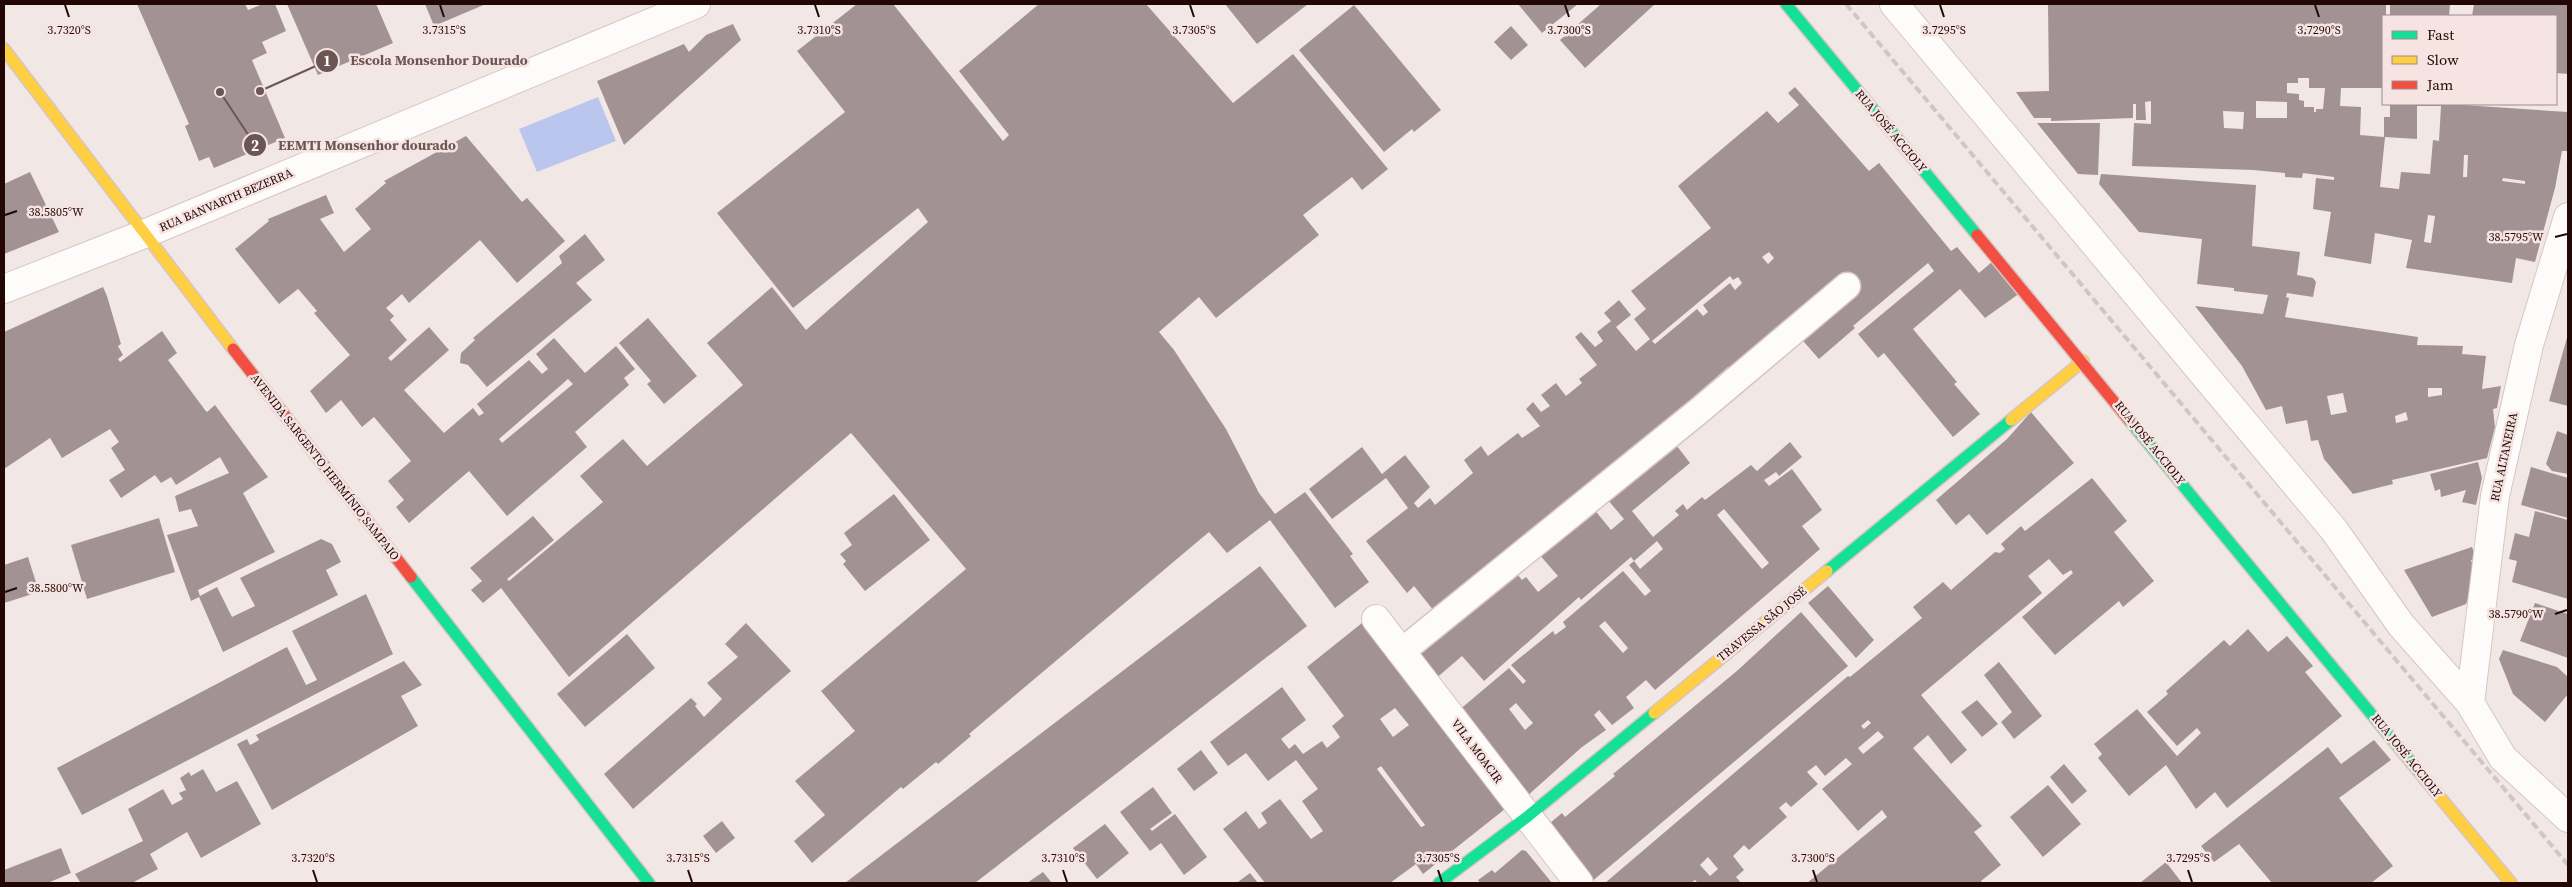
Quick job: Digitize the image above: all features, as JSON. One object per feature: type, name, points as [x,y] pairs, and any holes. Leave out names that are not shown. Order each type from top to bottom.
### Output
[{"type":"street","name":"RUA BANVARTH BEZERRA","points":[[4,289],[144,234],[696,4]]},
{"type":"street","name":"RUA JOSÉ ACCIOLY","points":[[1786,4],[2083,361],[2511,883]]},
{"type":"street","points":[[1894,4],[2334,530],[2401,625],[2470,703],[2503,758],[2568,818]]},
{"type":"street","name":"AVENIDA SARGENTO HERMÍNIO SAMPAIO","points":[[4,49],[144,234],[649,883]]},
{"type":"street","name":"RUA ALTANEIRA","points":[[2470,703],[2495,496],[2529,345],[2568,217]]},
{"type":"street","name":"TRAVESSA SÃO JOSÉ","points":[[1439,883],[1527,817],[2083,361]]},
{"type":"street","name":"VILA MOACIR","points":[[1376,619],[1578,883]]},
{"type":"lane","points":[[1401,652],[1700,410],[1847,286]]},
{"type":"water","points":[[598,97],[616,141],[537,172],[519,129]]},
{"type":"building","points":[[137,4],[245,4],[248,10],[263,4],[275,4],[286,31],[262,42],[267,53],[252,60],[285,138],[214,168],[209,157],[199,161],[185,126],[189,124]]},
{"type":"building","points":[[287,4],[376,4],[393,43],[318,75]]},
{"type":"building","points":[[425,4],[486,4],[434,26]]},
{"type":"building","points":[[857,4],[893,4],[1003,141],[1009,135],[959,71],[1039,4],[1146,4],[1233,103],[1293,54],[1388,169],[1362,190],[1352,177],[1303,215],[1319,235],[1216,318],[1199,297],[1159,332],[1174,350],[1226,429],[1259,493],[1275,514],[1305,492],[1353,554],[1350,556],[1369,582],[1335,608],[1270,520],[1227,553],[1209,532],[969,734],[971,736],[938,764],[936,762],[903,789],[901,787],[812,863],[794,841],[825,815],[795,781],[855,731],[821,691],[966,569],[851,433],[569,677],[501,588],[483,603],[471,590],[482,581],[470,568],[533,516],[554,540],[507,579],[509,581],[603,502],[580,476],[623,439],[647,466],[743,385],[707,343],[772,287],[806,330],[928,222],[918,208],[793,308],[717,213],[845,112],[797,51]]},
{"type":"building","points":[[1225,4],[1308,4],[1257,44]]},
{"type":"building","points":[[1518,4],[1578,4],[1542,33]]},
{"type":"building","points":[[1601,4],[1655,4],[1585,68],[1560,40]]},
{"type":"building","points":[[2048,4],[2386,4],[2386,15],[2382,15],[2382,88],[2341,88],[2340,106],[2361,107],[2360,135],[2384,137],[2384,117],[2390,117],[2390,105],[2463,105],[2568,112],[2567,151],[2562,151],[2555,188],[2535,262],[2516,258],[2512,283],[2406,268],[2412,240],[2375,233],[2371,264],[2324,256],[2331,212],[2313,209],[2316,178],[2334,180],[2334,177],[2303,173],[2302,178],[2285,177],[2285,173],[2253,170],[2132,166],[2134,123],[2151,124],[2151,101],[2145,102],[2146,120],[2136,120],[2136,104],[2133,104],[2133,118],[2051,121],[2051,118],[2034,118],[2016,92],[2049,91]],"holes":[[[2298,78],[2309,78],[2309,88],[2325,88],[2323,109],[2316,109],[2316,112],[2314,112],[2314,107],[2304,107],[2304,101],[2299,100],[2299,94],[2287,93],[2287,83],[2298,83]],[[2256,101],[2287,102],[2287,118],[2256,118]],[[2417,106],[2441,106],[2439,141],[2433,140],[2430,174],[2401,172],[2399,189],[2380,187],[2385,137],[2417,139]],[[2223,111],[2244,112],[2243,129],[2224,128]],[[2464,155],[2468,155],[2467,177],[2463,177]],[[2503,178],[2525,181],[2525,184],[2502,181]],[[2428,215],[2435,216],[2431,243],[2424,242]]]},
{"type":"building","points":[[2390,4],[2450,4],[2449,15],[2390,15]]},
{"type":"building","points":[[2474,4],[2568,4],[2568,74],[2557,73],[2557,15],[2472,15]]},
{"type":"building","points":[[1354,5],[1441,110],[1414,132],[1412,129],[1384,152],[1299,50]]},
{"type":"building","points":[[733,24],[741,40],[624,145],[597,81],[684,44],[689,52],[706,35]]},
{"type":"building","points":[[1511,26],[1528,45],[1511,60],[1494,42]]},
{"type":"building","points":[[1795,87],[1869,171],[1879,163],[1951,251],[1957,247],[1979,273],[1993,261],[2020,293],[1985,318],[1960,289],[1913,329],[1957,382],[1954,384],[1980,414],[1953,437],[1884,353],[1878,358],[1858,334],[1934,271],[1928,263],[1853,326],[1855,328],[1819,359],[1796,333],[1732,374],[1728,367],[1696,395],[1703,403],[1434,611],[1414,586],[1407,593],[1366,541],[1408,508],[1386,478],[1332,519],[1309,489],[1362,447],[1382,474],[1405,455],[1430,487],[1414,503],[1418,508],[1430,498],[1435,505],[1473,473],[1464,460],[1481,446],[1488,456],[1518,433],[1522,438],[1540,426],[1526,409],[1533,402],[1541,412],[1550,406],[1541,395],[1556,383],[1566,396],[1582,383],[1579,379],[1597,365],[1575,337],[1581,332],[1595,347],[1603,341],[1597,332],[1611,321],[1604,313],[1619,300],[1631,315],[1616,327],[1636,351],[1650,339],[1634,319],[1646,309],[1631,291],[1711,228],[1678,186],[1767,111],[1778,123],[1799,105],[1788,93]],"holes":[[[1769,252],[1774,258],[1768,264],[1762,257]],[[1730,276],[1733,280],[1738,277],[1742,283],[1735,290],[1730,283],[1703,305],[1708,312],[1703,316],[1697,309],[1655,344],[1652,341]]]},
{"type":"building","points":[[2037,123],[2100,123],[2098,175],[2078,174]]},
{"type":"building","points":[[466,136],[522,202],[527,198],[565,241],[517,283],[480,240],[409,303],[402,294],[386,308],[394,316],[390,320],[407,340],[388,358],[391,361],[429,327],[449,350],[404,390],[444,433],[473,408],[479,416],[484,413],[477,404],[529,360],[542,374],[548,369],[536,354],[554,338],[585,373],[616,346],[635,369],[624,378],[629,385],[575,432],[587,447],[507,516],[469,471],[409,523],[396,507],[404,500],[388,481],[411,461],[374,417],[362,427],[341,400],[326,413],[310,391],[350,355],[314,313],[317,311],[298,289],[279,304],[235,249],[269,221],[268,219],[326,195],[334,213],[320,219],[344,252],[371,229],[355,209],[386,183],[384,181]],"holes":[[[568,379],[573,384],[502,443],[499,439]]]},
{"type":"building","points":[[30,172],[59,232],[4,254],[4,184]]},
{"type":"building","points":[[2101,174],[2256,185],[2252,246],[2300,252],[2297,275],[2313,278],[2316,282],[2313,297],[2287,293],[2286,297],[2289,298],[2285,317],[2418,337],[2417,345],[2463,346],[2462,354],[2486,356],[2482,389],[2501,386],[2497,408],[2493,409],[2495,427],[2487,458],[2392,480],[2393,484],[2353,494],[2324,459],[2318,440],[2311,441],[2307,420],[2286,424],[2282,406],[2266,410],[2242,366],[2195,306],[2263,314],[2268,295],[2234,291],[2234,288],[2197,284],[2202,239],[2139,232],[2099,184]],"holes":[[[2428,388],[2442,388],[2442,395],[2428,397]],[[2343,393],[2347,412],[2331,415],[2327,396]],[[2406,412],[2408,420],[2396,423],[2395,416]]]},
{"type":"building","points":[[585,234],[605,260],[576,283],[592,300],[487,387],[468,365],[460,363],[461,353],[475,340],[473,338],[562,263],[559,256]]},
{"type":"building","points":[[103,287],[121,344],[118,346],[123,355],[118,359],[120,362],[162,331],[177,353],[168,360],[207,412],[215,405],[268,477],[243,493],[275,552],[198,590],[200,596],[217,587],[232,617],[255,606],[240,578],[321,539],[332,544],[341,562],[326,570],[338,595],[223,652],[199,597],[191,601],[167,535],[198,526],[191,509],[179,512],[175,496],[229,473],[220,457],[176,485],[171,477],[161,483],[155,475],[121,498],[109,480],[125,470],[111,448],[119,442],[110,429],[62,458],[50,438],[4,469],[4,332]]},
{"type":"building","points":[[648,318],[697,376],[664,404],[647,384],[651,381],[619,343]]},
{"type":"building","points":[[2568,334],[2568,406],[2549,401]]},
{"type":"building","points":[[2031,412],[2074,463],[1987,535],[1969,514],[1956,525],[1936,500],[2007,439]]},
{"type":"building","points":[[2557,431],[2568,435],[2568,474],[2552,471],[2546,464]]},
{"type":"building","points":[[1670,437],[1690,463],[1632,511],[1653,537],[1679,515],[1675,511],[1683,504],[1687,510],[1702,497],[1705,500],[1751,465],[1757,471],[1790,442],[1802,457],[1779,476],[1776,472],[1764,480],[1769,486],[1792,469],[1822,510],[1802,526],[1820,549],[1655,690],[1646,680],[1626,697],[1634,708],[1612,725],[1599,710],[1594,715],[1606,730],[1582,747],[1526,797],[1458,711],[1509,668],[1523,684],[1526,681],[1511,665],[1553,631],[1555,635],[1566,627],[1563,622],[1623,571],[1645,596],[1651,591],[1629,565],[1634,561],[1631,557],[1581,600],[1579,597],[1484,681],[1462,656],[1434,680],[1412,652],[1516,573],[1522,580],[1526,577],[1538,592],[1558,576],[1538,553],[1593,508],[1611,530],[1624,519],[1602,493]],"holes":[[[1724,509],[1769,563],[1762,569],[1717,515]],[[1657,541],[1663,549],[1640,569],[1634,561]],[[1605,621],[1628,648],[1623,653],[1599,626]],[[1516,703],[1533,723],[1525,730],[1509,709]]]},
{"type":"building","points":[[2478,462],[2482,478],[2476,505],[2462,502],[2466,490],[2441,497],[2440,489],[2435,491],[2430,474]]},
{"type":"building","points":[[2531,467],[2568,478],[2568,518],[2521,505]]},
{"type":"building","points":[[2092,478],[2127,521],[2114,532],[2154,581],[2123,607],[2119,601],[2055,655],[2022,617],[2073,573],[2071,570],[2063,575],[2049,559],[2028,576],[2042,593],[1921,695],[1967,750],[1951,764],[1928,735],[1913,748],[1982,826],[1974,832],[2001,865],[1981,881],[1983,883],[1807,883],[1887,817],[1882,810],[1858,831],[1822,789],[1852,764],[1846,758],[1825,776],[1816,765],[1807,772],[1818,784],[1791,807],[1786,802],[1779,808],[1787,817],[1749,850],[1744,845],[1733,856],[1744,870],[1736,877],[1741,883],[1698,883],[1695,880],[1691,883],[1605,883],[1848,676],[1850,677],[1922,618],[1913,607],[1943,582],[1951,590],[1995,552],[2000,553],[2005,549],[2001,544],[2021,526],[2025,531]],"holes":[[[1868,720],[1871,723],[1864,729],[1861,726]],[[1878,731],[1884,737],[1863,754],[1858,748]],[[1708,857],[1718,869],[1710,876],[1700,865]]]},
{"type":"building","points":[[894,494],[930,540],[865,591],[843,564],[846,561],[840,554],[852,545],[844,533]]},
{"type":"building","points":[[2535,511],[2568,520],[2568,599],[2512,582],[2517,561],[2509,559],[2515,533],[2529,537]]},
{"type":"building","points":[[159,518],[175,572],[87,599],[71,545]]},
{"type":"building","points":[[2472,547],[2476,558],[2471,560],[2476,575],[2466,604],[2432,617],[2404,570]]},
{"type":"building","points":[[28,557],[39,592],[4,603],[4,565]]},
{"type":"building","points":[[1260,566],[1307,626],[975,883],[845,883]]},
{"type":"building","points":[[1828,586],[1874,640],[1856,658],[1808,603]]},
{"type":"building","points":[[366,594],[393,654],[82,815],[57,768],[287,647],[306,685],[317,680],[292,631]]},
{"type":"building","points":[[2535,603],[2568,614],[2568,658],[2520,641]]},
{"type":"building","points":[[1801,612],[1848,666],[1590,883],[1544,828],[1562,813],[1565,817],[1615,776],[1613,774],[1738,670]]},
{"type":"building","points":[[746,623],[791,671],[633,809],[604,774],[691,698],[697,704],[695,706],[704,717],[722,699],[707,683],[738,657],[725,644]]},
{"type":"building","points":[[1362,623],[1505,809],[1423,874],[1416,864],[1390,883],[1265,883],[1223,829],[1246,811],[1259,829],[1267,823],[1261,813],[1280,799],[1311,839],[1323,831],[1302,801],[1318,789],[1296,760],[1268,781],[1246,753],[1228,766],[1210,742],[1282,687],[1306,720],[1281,739],[1289,749],[1295,744],[1303,754],[1322,741],[1327,748],[1340,737],[1332,726],[1344,716],[1307,667]],"holes":[[[1395,708],[1409,725],[1393,737],[1380,719]],[[1381,766],[1425,825],[1424,826],[1421,827],[1377,769]]]},
{"type":"building","points":[[2248,629],[2268,652],[2287,636],[2313,666],[2305,672],[2342,716],[2227,808],[2215,792],[2196,809],[2166,765],[2129,796],[2098,758],[2102,754],[2094,744],[2137,709],[2177,756],[2201,733],[2197,728],[2177,746],[2147,712],[2168,694],[2166,691],[2224,640],[2230,646]]},
{"type":"building","points":[[627,634],[655,668],[585,727],[557,694]]},
{"type":"building","points":[[2503,650],[2557,667],[2568,677],[2568,694],[2545,722],[2513,694],[2499,659]]},
{"type":"building","points":[[404,661],[422,685],[401,696],[418,726],[272,810],[237,744],[247,739],[250,745],[259,740],[256,735]]},
{"type":"building","points":[[1999,662],[2042,716],[2014,739],[2001,722],[2012,712],[1984,675]]},
{"type":"building","points":[[1977,700],[1998,724],[1982,737],[1961,712]]},
{"type":"building","points":[[2374,740],[2391,760],[2339,798],[2393,866],[2371,883],[2272,883],[2239,844],[2214,862],[2201,846],[2328,747],[2341,764]]},
{"type":"building","points":[[1201,750],[1218,773],[1194,791],[1177,769]]},
{"type":"building","points":[[2064,764],[2087,791],[2072,804],[2050,777]]},
{"type":"building","points":[[203,769],[216,792],[237,781],[261,824],[201,858],[187,832],[150,854],[158,869],[132,883],[77,883],[80,882],[75,874],[143,841],[128,809],[163,789],[172,805],[183,799],[179,793],[186,790],[180,778],[189,772],[191,776]]},
{"type":"building","points":[[2048,785],[2081,824],[2043,857],[2010,817]]},
{"type":"building","points":[[1153,787],[1172,813],[1150,829],[1152,831],[1175,814],[1207,857],[1184,875],[1161,843],[1150,851],[1120,812]]},
{"type":"building","points":[[722,821],[735,838],[716,853],[703,836]]},
{"type":"building","points":[[1105,824],[1129,853],[1097,879],[1073,848]]},
{"type":"building","points":[[61,848],[71,873],[48,883],[4,883],[4,870]]},
{"type":"building","points":[[1522,850],[1526,851],[1552,883],[1480,883],[1478,880],[1492,870],[1495,873]]},
{"type":"building","points":[[2166,862],[2182,883],[2140,883]]},
{"type":"building","points":[[1043,872],[1052,883],[1027,883]]},
{"type":"building","points":[[1250,873],[1258,883],[1238,882]]},
{"type":"railway","points":[[1846,4],[2568,865]]},
{"type":"traffic: fast","points":[[1786,4],[1977,235]]},
{"type":"traffic: fast","points":[[1827,571],[2011,420]]},
{"type":"traffic: fast","points":[[2129,420],[2424,778]]},
{"type":"traffic: fast","points":[[411,577],[649,883]]},
{"type":"traffic: fast","points":[[1439,883],[1527,817],[1654,713]]},
{"type":"traffic: slow","points":[[4,49],[233,349]]},
{"type":"traffic: slow","points":[[2011,420],[2083,361]]},
{"type":"traffic: slow","points":[[1654,713],[1827,571]]},
{"type":"traffic: slow","points":[[2424,778],[2511,883]]},
{"type":"traffic: jam","points":[[1977,235],[2129,420]]},
{"type":"traffic: jam","points":[[233,349],[411,577]]},
{"type":"place","name":"Escola Monsenhor Dourado","points":[[260,91]]},
{"type":"place","name":"EEMTI Monsenhor dourado","points":[[220,92]]}]
